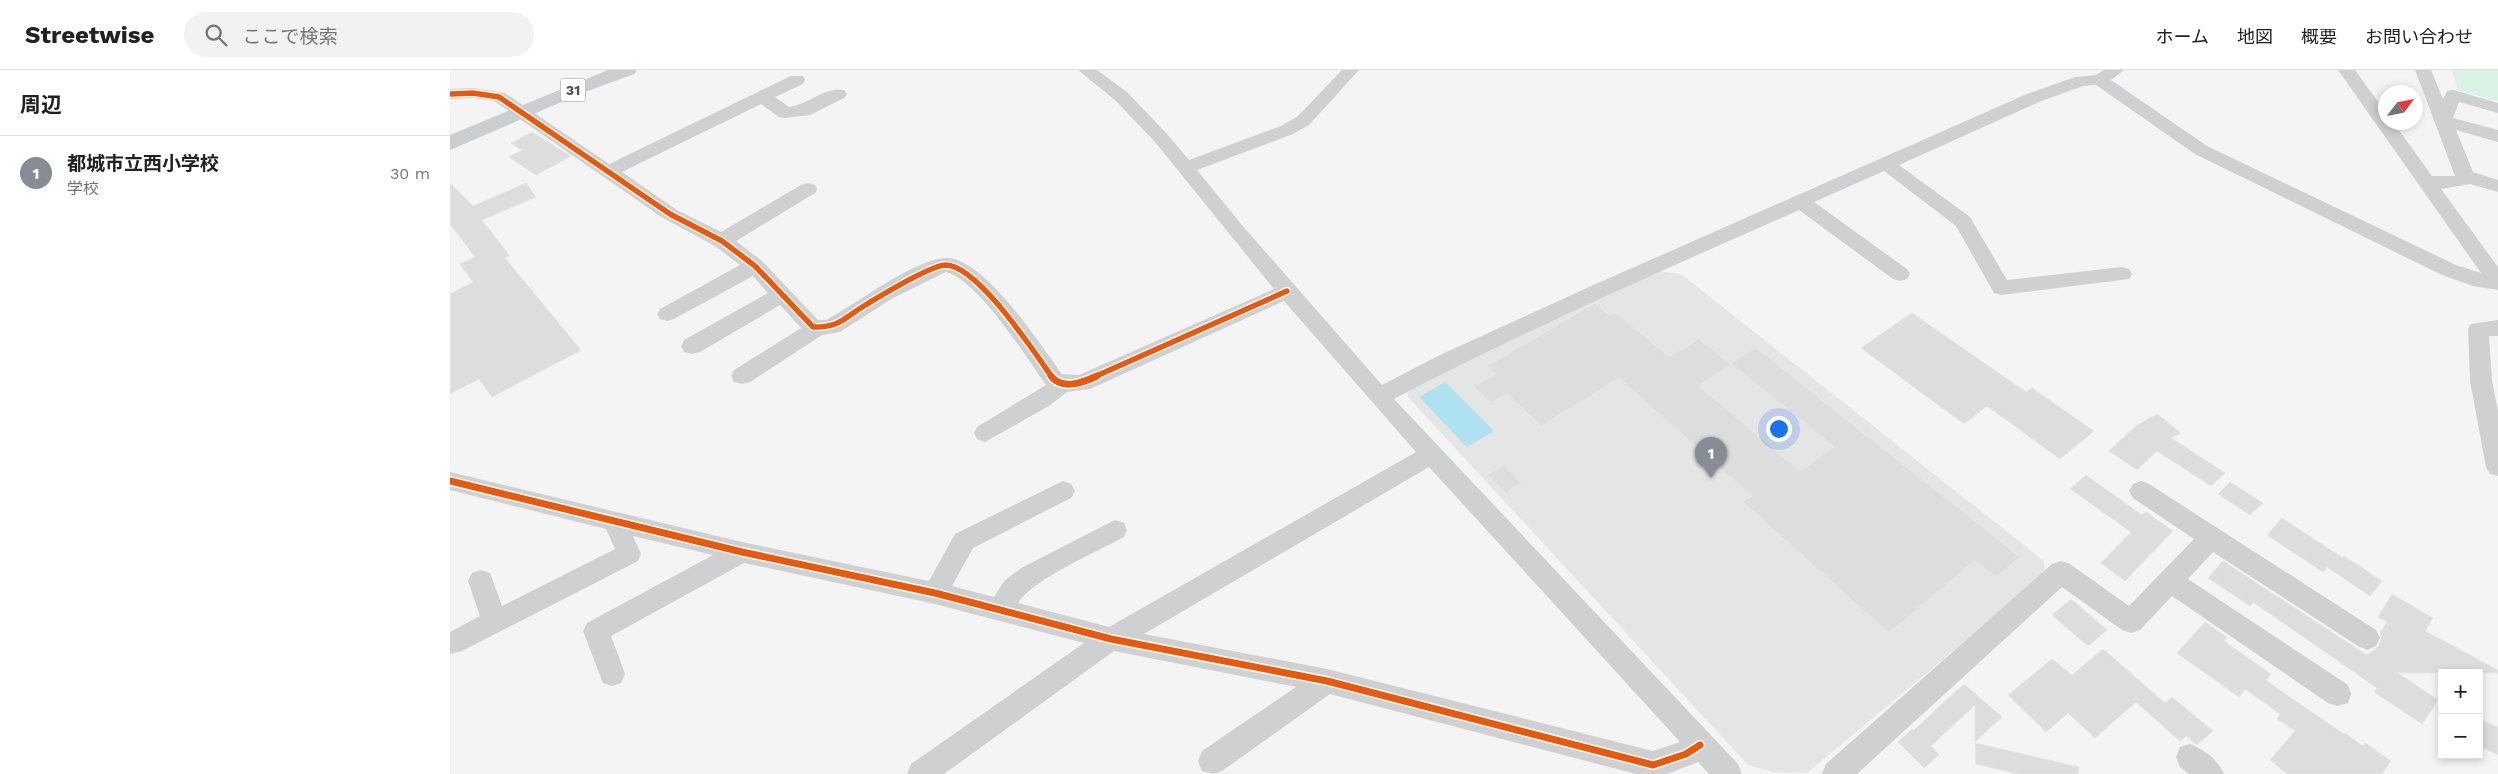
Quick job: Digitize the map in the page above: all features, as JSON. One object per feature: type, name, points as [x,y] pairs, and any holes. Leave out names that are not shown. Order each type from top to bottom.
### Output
[{"type":"main road","name":"31","points":[[450,143],[628,70]]},
{"type":"street","points":[[1086,70],[1121,96],[1161,138],[1287,291],[1379,397],[1728,774]]},
{"type":"street","points":[[1185,168],[1287,130],[1303,121],[1351,70]]},
{"type":"street","points":[[1379,397],[1448,361],[1596,292],[2033,98],[2080,81],[2100,80],[2116,70]]},
{"type":"street","points":[[2346,70],[2498,282]]},
{"type":"street","points":[[2423,70],[2466,179],[2459,182],[2428,182]]},
{"type":"street","points":[[610,171],[797,80]]},
{"type":"street","points":[[2100,80],[2201,150],[2449,270],[2473,279],[2498,282]]},
{"type":"street","points":[[450,94],[473,93],[499,96],[520,113],[610,171],[670,214],[722,241],[755,266],[813,327],[829,328],[871,301],[907,282],[946,265],[954,266],[987,291],[1054,380],[1064,383],[1082,383],[1287,291]]},
{"type":"street","points":[[763,97],[786,113],[804,111],[838,94]]},
{"type":"street","points":[[2443,121],[2452,95],[2498,108]]},
{"type":"street","points":[[2443,121],[2498,136]]},
{"type":"street","points":[[1886,164],[1963,222],[2001,288],[2122,274]]},
{"type":"street","points":[[2465,176],[2498,186]]},
{"type":"street","points":[[722,241],[808,189]]},
{"type":"street","points":[[1801,202],[1900,274]]},
{"type":"street","points":[[667,314],[755,266]]},
{"type":"street","points":[[692,346],[782,294]]},
{"type":"street","points":[[742,376],[819,327]]},
{"type":"street","points":[[2498,328],[2478,329],[2481,381],[2498,466]]},
{"type":"street","points":[[985,433],[1042,400],[1064,383]]},
{"type":"street","points":[[921,774],[1111,639],[1432,454]]},
{"type":"street","points":[[450,481],[742,552],[935,593],[1111,639],[1327,681],[1653,765],[1686,754],[1700,745]]},
{"type":"street","points":[[935,593],[964,541],[1063,491]]},
{"type":"street","points":[[2141,491],[2366,638]]},
{"type":"street","points":[[454,643],[629,554],[615,521]]},
{"type":"street","points":[[1000,610],[1014,588],[1032,575],[1115,530]]},
{"type":"street","points":[[1836,774],[2061,572],[2131,622],[2211,538]]},
{"type":"street","points":[[612,674],[596,631],[742,552]]},
{"type":"street","points":[[481,581],[495,622]]},
{"type":"street","points":[[2170,581],[2338,694]]},
{"type":"street","points":[[1212,761],[1327,681]]},
{"type":"shaded area","points":[[1656,271],[1681,274],[2044,561],[2045,574],[1807,773],[1773,772],[1748,765],[1407,396],[1411,387]]},
{"type":"green space","points":[[2452,70],[2498,70],[2498,101],[2458,90]]},
{"type":"water","points":[[1445,382],[1494,431],[1467,447],[1419,397]]},
{"type":"building","points":[[532,132],[571,156],[536,175],[509,157],[522,150],[511,143]]},
{"type":"building","points":[[450,183],[473,206],[526,183],[536,197],[482,220],[510,256],[505,258],[581,350],[492,397],[479,379],[450,394],[450,294],[473,282],[460,264],[475,257],[450,224]]},
{"type":"building","points":[[1595,303],[1609,315],[1615,312],[1669,357],[1699,339],[1731,365],[1699,386],[1800,471],[1834,447],[1731,363],[1756,348],[2020,557],[1996,577],[1975,560],[1889,633],[1743,502],[1752,496],[1619,378],[1541,426],[1507,394],[1491,403],[1474,387],[1496,374],[1487,366]]},
{"type":"building","points":[[1912,313],[2026,392],[2032,388],[2094,431],[2060,459],[1987,406],[1964,424],[1861,348]]},
{"type":"building","points":[[2157,414],[2181,433],[2171,438],[2225,473],[2211,486],[2157,451],[2137,470],[2109,451],[2137,425]]},
{"type":"building","points":[[1504,465],[1522,483],[1506,493],[1488,475]]},
{"type":"building","points":[[2086,475],[2142,515],[2146,512],[2173,531],[2125,581],[2101,563],[2131,532],[2070,489]]},
{"type":"building","points":[[2230,482],[2263,503],[2250,515],[2218,494]]},
{"type":"building","points":[[2282,518],[2382,581],[2370,596],[2327,567],[2323,572],[2267,535]]},
{"type":"building","points":[[2223,561],[2367,655],[2378,647],[2382,639],[2380,633],[2387,622],[2378,617],[2392,594],[2433,618],[2425,631],[2498,670],[2498,673],[2483,673],[2483,669],[2438,669],[2438,673],[2398,673],[2438,700],[2422,724],[2374,692],[2377,688],[2253,602],[2250,606],[2208,578]]},
{"type":"building","points":[[2071,599],[2107,630],[2088,646],[2052,615]]},
{"type":"building","points":[[2205,622],[2227,637],[2224,641],[2271,674],[2266,680],[2344,734],[2363,746],[2365,743],[2391,761],[2382,774],[2287,774],[2270,760],[2295,731],[2277,719],[2280,714],[2245,689],[2239,697],[2177,653]]},
{"type":"building","points":[[2103,649],[2165,703],[2172,697],[2213,731],[2197,745],[2186,736],[2180,741],[2136,702],[2095,738],[2068,713],[2046,732],[2008,695],[2052,659],[2072,675]]},
{"type":"building","points":[[1964,684],[2002,717],[1975,742],[1975,705],[1931,746],[1939,755],[1924,768],[1898,742],[1912,729],[1914,730]]},
{"type":"building","points":[[2483,721],[2498,727],[2498,755],[2483,748]]},
{"type":"building","points":[[1975,743],[2079,767],[2078,774],[2018,774],[1976,764]]},
{"type":"cycle path","points":[[450,94],[473,93],[499,97],[670,214],[722,241],[755,266],[813,327],[828,328],[833,326],[897,287],[931,270],[946,265],[958,268],[973,278],[1020,333],[1054,380],[1067,384],[1082,383],[1287,291]]},
{"type":"cycle path","points":[[450,481],[742,552],[935,593],[1111,639],[1327,681],[1653,765],[1686,754],[1700,745]]},
{"type":"place","name":"都城市立西小学校","points":[[1711,478]]}]
